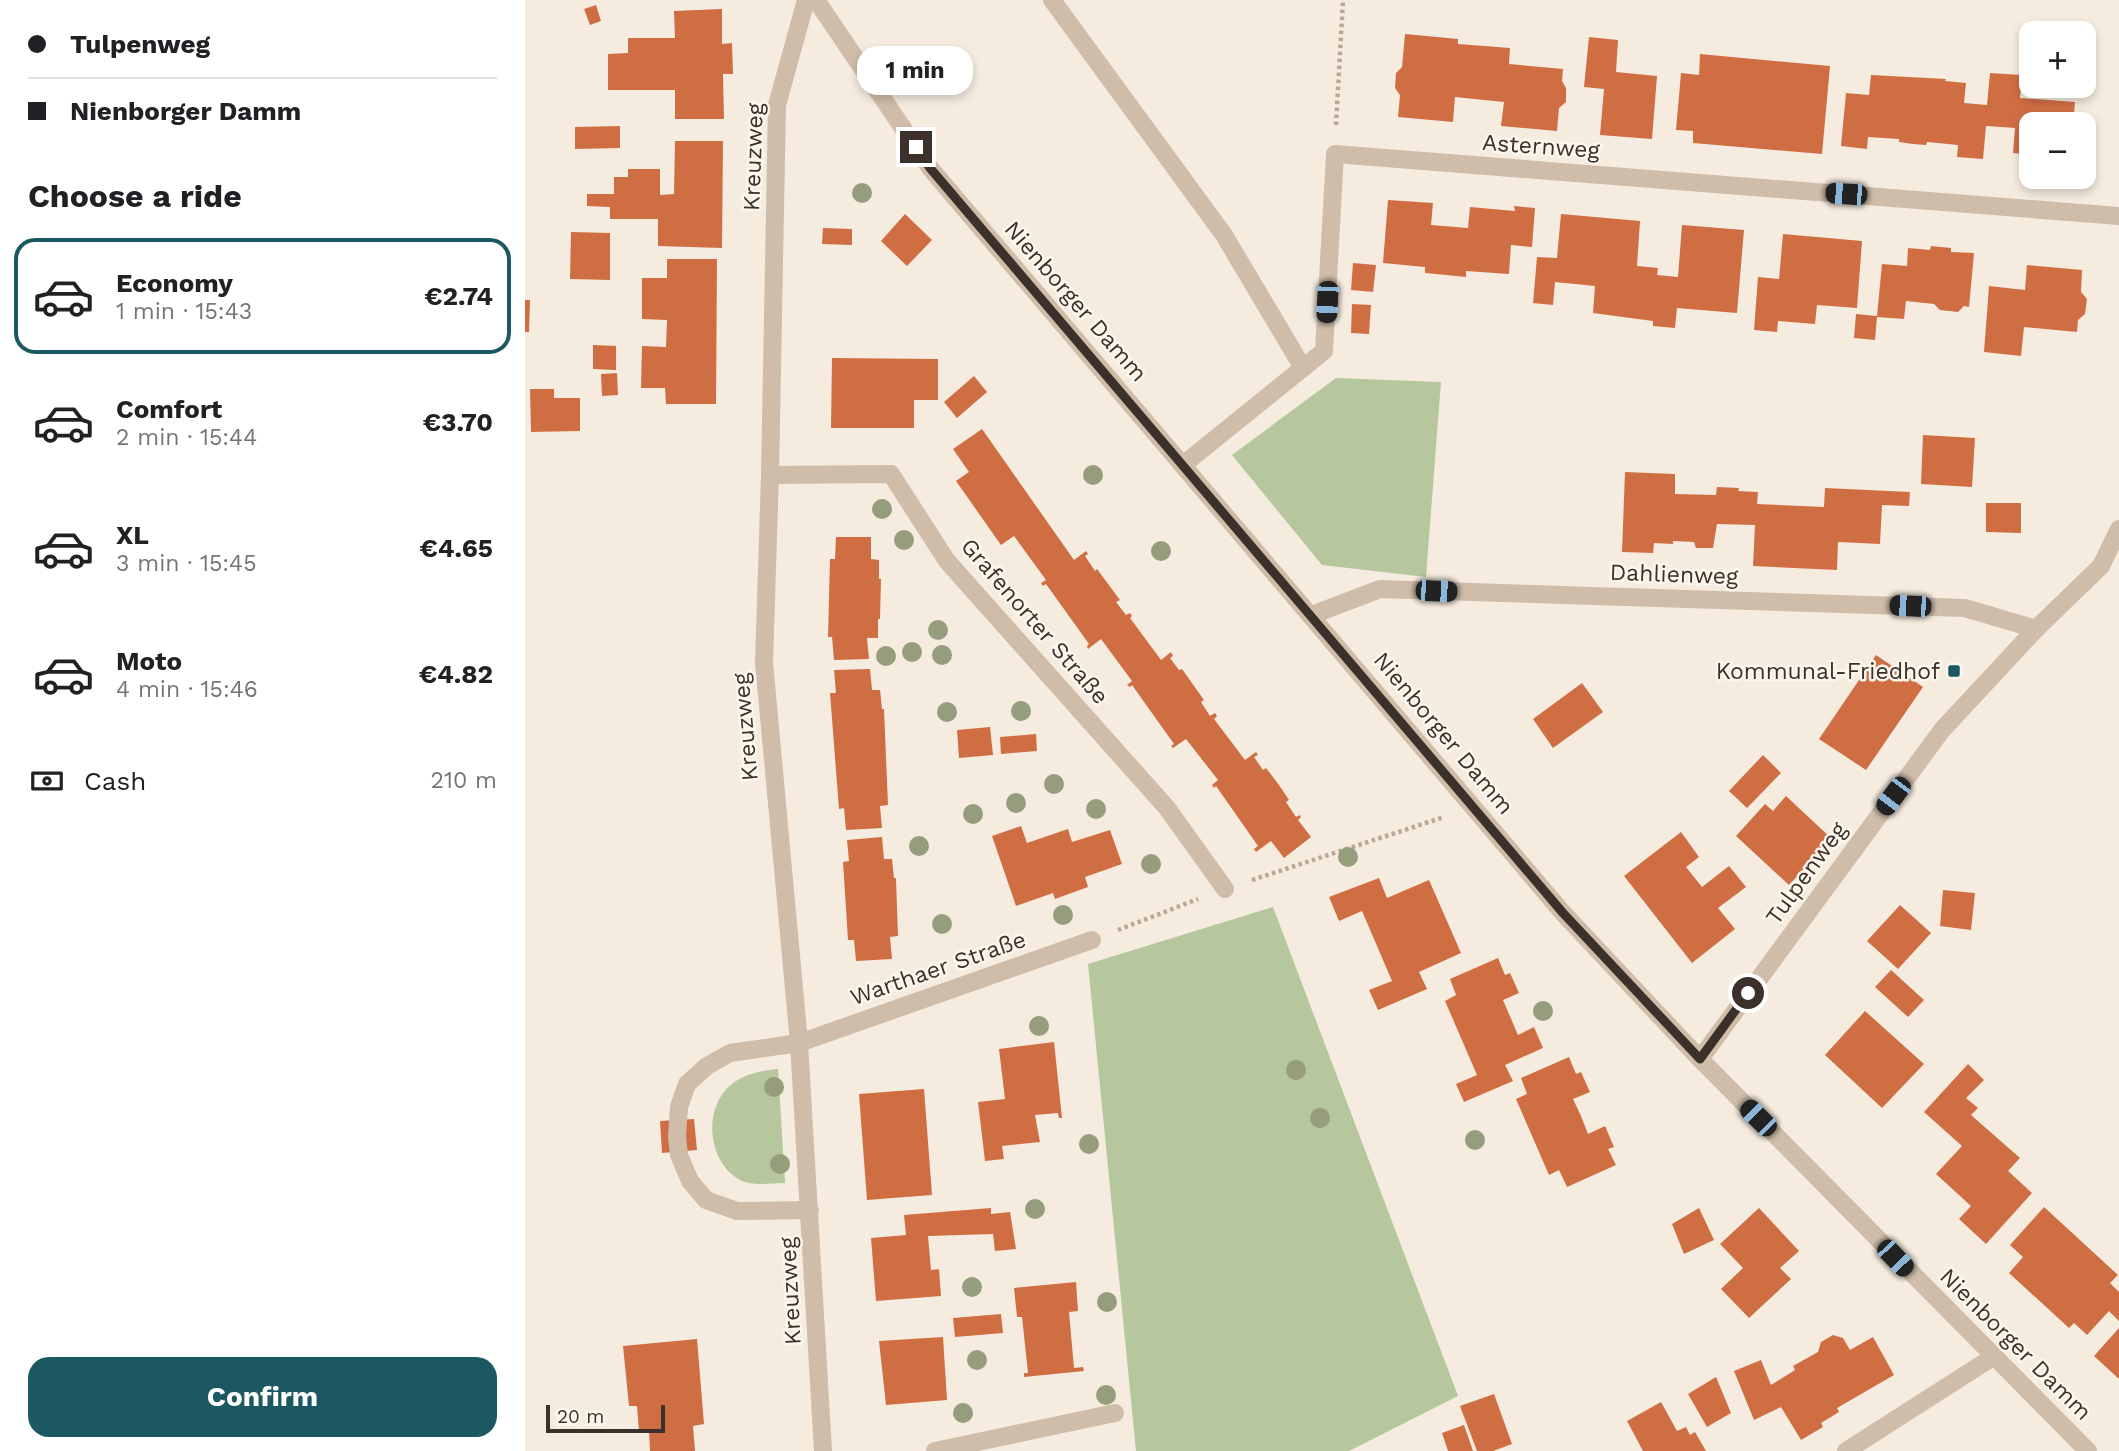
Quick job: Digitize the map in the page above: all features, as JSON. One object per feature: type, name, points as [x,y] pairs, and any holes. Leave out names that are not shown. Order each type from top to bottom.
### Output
[{"type":"street","name":"Kreuzweg","points":[[806,0],[777,105],[764,662],[799,1043],[824,1451]]},
{"type":"street","name":"Nienborger Damm","points":[[816,0],[930,168],[1563,913],[1700,1059],[2088,1451]]},
{"type":"street","points":[[1052,0],[1224,235],[1303,368]]},
{"type":"street","points":[[1184,464],[1324,351],[1335,155]]},
{"type":"street","name":"Asternweg","points":[[1335,155],[2119,216]]},
{"type":"street","name":"Grafenorter Straße","points":[[770,475],[891,474],[947,561],[1167,808],[1225,889]]},
{"type":"street","name":"Tulpenweg","points":[[1700,1059],[1942,730],[2036,629],[2101,566],[2119,529]]},
{"type":"street","name":"Dahlienweg","points":[[1312,615],[1380,589],[1965,608],[2036,629]]},
{"type":"street","name":"Warthaer Straße","points":[[810,1210],[737,1212],[706,1200],[689,1181],[679,1154],[679,1107],[687,1084],[707,1066],[730,1053],[799,1043],[1092,940]]},
{"type":"street","points":[[1846,1451],[1993,1357]]},
{"type":"street","points":[[935,1451],[1115,1413]]},
{"type":"path","points":[[1335,155],[1343,0]]},
{"type":"path","points":[[1092,940],[1225,889],[1474,807]]},
{"type":"green space","points":[[1336,378],[1441,382],[1426,577],[1322,565],[1232,455]]},
{"type":"green space","points":[[1273,907],[1458,1396],[1349,1451],[1136,1451],[1088,964]]},
{"type":"green space","points":[[778,1069],[785,1183],[747,1183],[730,1173],[721,1162],[713,1135],[716,1106],[722,1094],[737,1080],[754,1073]]},
{"type":"building","points":[[596,5],[601,21],[590,25],[584,9]]},
{"type":"building","points":[[722,9],[722,44],[732,43],[733,74],[723,74],[724,119],[675,119],[675,90],[608,90],[608,54],[628,53],[628,38],[675,38],[674,11]]},
{"type":"building","points":[[1405,34],[1458,39],[1458,44],[1510,48],[1509,64],[1563,69],[1566,102],[1559,108],[1557,131],[1501,126],[1504,102],[1455,97],[1453,122],[1398,117],[1400,95],[1395,88],[1396,73],[1402,67]]},
{"type":"building","points":[[1589,37],[1618,40],[1616,72],[1657,76],[1652,139],[1600,135],[1604,89],[1584,87]]},
{"type":"building","points":[[1700,54],[1830,66],[1822,154],[1693,143],[1693,131],[1676,130],[1681,73],[1699,75]]},
{"type":"building","points":[[1990,73],[2019,75],[2019,98],[2075,102],[2074,112],[2019,112],[2019,154],[2013,153],[2015,128],[1986,126],[1983,159],[1957,157],[1958,145],[1927,142],[1926,145],[1913,144],[1899,142],[1899,139],[1868,137],[1867,149],[1841,146],[1846,93],[1869,95],[1871,75],[1946,79],[1945,81],[1966,83],[1964,103],[1987,105]]},
{"type":"building","points":[[620,126],[620,148],[575,149],[575,127]]},
{"type":"building","points":[[675,141],[723,141],[722,248],[658,246],[658,219],[610,219],[610,207],[587,206],[587,194],[614,194],[614,177],[628,177],[628,169],[660,169],[660,195],[674,194]]},
{"type":"building","points":[[1388,200],[1433,203],[1431,225],[1468,228],[1470,207],[1515,211],[1514,206],[1535,208],[1532,247],[1511,245],[1509,274],[1466,271],[1466,277],[1425,273],[1425,267],[1383,263]]},
{"type":"building","points":[[905,214],[932,240],[907,266],[881,241]]},
{"type":"building","points":[[1561,214],[1640,221],[1637,266],[1658,268],[1657,275],[1678,277],[1682,225],[1744,230],[1737,313],[1677,308],[1675,328],[1653,326],[1653,321],[1593,313],[1595,286],[1555,282],[1553,305],[1533,303],[1537,257],[1557,258]]},
{"type":"building","points":[[823,228],[852,229],[852,245],[822,244]]},
{"type":"building","points":[[571,232],[610,233],[610,280],[570,279]]},
{"type":"building","points":[[1783,234],[1862,241],[1857,308],[1817,305],[1815,324],[1778,321],[1777,332],[1754,330],[1758,277],[1779,279]]},
{"type":"building","points":[[1931,246],[1951,248],[1951,252],[1974,253],[1969,307],[1964,306],[1958,312],[1940,310],[1934,304],[1906,301],[1904,319],[1877,317],[1875,340],[1854,338],[1856,314],[1877,316],[1882,264],[1907,266],[1908,248],[1930,250]]},
{"type":"building","points":[[667,259],[717,259],[716,404],[666,404],[665,388],[641,388],[642,346],[666,347],[667,320],[642,319],[642,278],[667,278]]},
{"type":"building","points":[[1353,263],[1376,265],[1373,292],[1351,290]]},
{"type":"building","points":[[2027,265],[2082,270],[2081,292],[2087,299],[2085,314],[2078,320],[2077,332],[2024,327],[2021,356],[1984,352],[1989,286],[2025,290]]},
{"type":"building","points":[[525,300],[530,300],[529,332],[525,332]]},
{"type":"building","points":[[1352,304],[1371,305],[1369,334],[1351,333]]},
{"type":"building","points":[[593,345],[616,346],[616,370],[593,369]]},
{"type":"building","points":[[832,358],[938,359],[938,400],[914,400],[914,428],[831,428]]},
{"type":"building","points":[[617,373],[618,395],[602,396],[601,374]]},
{"type":"building","points":[[974,376],[987,392],[957,418],[944,402]]},
{"type":"building","points":[[530,389],[554,389],[554,398],[580,398],[580,431],[531,432]]},
{"type":"building","points":[[982,429],[1074,560],[1086,551],[1088,554],[1085,556],[1095,571],[1097,569],[1120,600],[1116,602],[1126,615],[1130,613],[1130,618],[1161,660],[1171,652],[1173,656],[1170,658],[1179,670],[1182,669],[1204,700],[1201,702],[1210,716],[1215,713],[1217,716],[1214,719],[1245,760],[1256,752],[1258,755],[1254,757],[1279,785],[1289,800],[1286,802],[1296,817],[1300,815],[1298,820],[1311,837],[1284,858],[1271,841],[1256,852],[1254,849],[1258,846],[1216,786],[1214,788],[1212,785],[1218,780],[1186,739],[1173,748],[1171,746],[1174,744],[1132,685],[1127,685],[1132,681],[1101,639],[1088,649],[1089,644],[1046,584],[1043,586],[1041,583],[1046,580],[1014,536],[1001,545],[956,481],[969,472],[953,449]]},
{"type":"building","points":[[1923,435],[1975,438],[1972,487],[1921,484]]},
{"type":"building","points":[[1625,472],[1675,474],[1675,494],[1716,495],[1717,487],[1758,492],[1757,504],[1824,507],[1825,488],[1910,492],[1909,506],[1882,505],[1880,544],[1838,542],[1837,570],[1753,566],[1755,525],[1717,524],[1713,548],[1696,548],[1694,542],[1673,541],[1673,544],[1654,543],[1653,553],[1622,552]]},
{"type":"building","points":[[1986,503],[2021,503],[2021,533],[1986,532]]},
{"type":"building","points":[[836,537],[871,537],[871,559],[879,560],[880,619],[878,638],[867,638],[869,659],[834,660],[832,637],[828,637],[830,559],[835,559]]},
{"type":"building","points":[[1876,655],[1923,687],[1866,770],[1819,739]]},
{"type":"building","points":[[870,669],[872,690],[880,690],[884,709],[888,805],[880,806],[882,828],[846,830],[844,808],[839,809],[830,693],[836,693],[834,670]]},
{"type":"building","points":[[1582,683],[1603,712],[1553,748],[1533,719]]},
{"type":"building","points":[[990,727],[993,755],[959,758],[957,730]]},
{"type":"building","points":[[1036,734],[1037,751],[1001,754],[1000,737]]},
{"type":"building","points":[[1763,755],[1781,773],[1747,808],[1729,791]]},
{"type":"building","points":[[1786,796],[1832,839],[1789,885],[1736,836],[1765,804],[1773,811]]},
{"type":"building","points":[[1021,826],[1027,843],[1068,829],[1072,842],[1110,830],[1122,864],[1085,877],[1088,887],[1055,899],[1053,893],[1016,906],[992,836]]},
{"type":"building","points":[[1681,832],[1699,857],[1686,867],[1702,887],[1729,866],[1746,887],[1718,908],[1735,929],[1692,963],[1624,876]]},
{"type":"building","points":[[882,837],[884,859],[892,859],[896,878],[898,936],[890,937],[892,959],[856,961],[854,940],[848,940],[843,862],[849,861],[847,840]]},
{"type":"building","points":[[1379,878],[1387,898],[1429,880],[1461,953],[1419,972],[1427,989],[1378,1010],[1369,990],[1392,981],[1362,911],[1339,921],[1329,897]]},
{"type":"building","points":[[1943,890],[1975,893],[1971,930],[1940,926]]},
{"type":"building","points":[[1900,905],[1931,933],[1898,969],[1867,941]]},
{"type":"building","points":[[1498,958],[1505,975],[1510,973],[1519,993],[1503,1000],[1518,1035],[1534,1027],[1543,1048],[1505,1065],[1513,1081],[1464,1102],[1456,1084],[1477,1075],[1445,1001],[1456,995],[1450,979]]},
{"type":"building","points":[[1891,970],[1924,1000],[1908,1017],[1875,987]]},
{"type":"building","points":[[1865,1011],[1924,1064],[1882,1108],[1825,1055]]},
{"type":"building","points":[[1054,1042],[1062,1118],[1059,1118],[1058,1113],[1035,1115],[1040,1142],[1002,1146],[1004,1159],[985,1161],[978,1102],[1005,1099],[999,1049]]},
{"type":"building","points":[[1569,1057],[1576,1074],[1581,1072],[1590,1092],[1573,1099],[1588,1134],[1605,1126],[1614,1147],[1608,1149],[1616,1165],[1567,1187],[1559,1170],[1549,1175],[1516,1099],[1527,1094],[1521,1078]]},
{"type":"building","points":[[1968,1064],[1984,1080],[1966,1098],[1978,1108],[1971,1115],[2020,1158],[2008,1171],[2032,1193],[1986,1244],[1959,1219],[1971,1206],[1936,1174],[1962,1146],[1924,1112]]},
{"type":"building","points":[[924,1089],[932,1195],[867,1200],[859,1094]]},
{"type":"building","points":[[694,1119],[697,1150],[662,1153],[660,1121]]},
{"type":"building","points":[[2044,1207],[2118,1275],[2110,1283],[2119,1292],[2119,1321],[2109,1311],[2087,1335],[2074,1323],[2069,1328],[2009,1273],[2023,1257],[2010,1245]]},
{"type":"building","points":[[991,1208],[991,1214],[1010,1212],[1016,1249],[995,1251],[993,1234],[928,1236],[931,1270],[939,1269],[941,1296],[876,1301],[871,1238],[906,1235],[904,1215]]},
{"type":"building","points":[[1699,1208],[1714,1240],[1684,1254],[1672,1224]]},
{"type":"building","points":[[1759,1208],[1799,1251],[1780,1268],[1791,1279],[1749,1318],[1721,1289],[1743,1268],[1720,1244]]},
{"type":"building","points":[[1076,1282],[1078,1311],[1069,1312],[1074,1368],[1083,1367],[1084,1371],[1024,1377],[1024,1373],[1028,1373],[1022,1317],[1017,1317],[1014,1288]]},
{"type":"building","points":[[1001,1314],[1003,1333],[955,1337],[953,1318]]},
{"type":"building","points":[[2119,1328],[2119,1379],[2094,1356]]},
{"type":"building","points":[[1833,1335],[1843,1338],[1850,1350],[1873,1337],[1894,1375],[1837,1408],[1839,1412],[1821,1423],[1823,1427],[1801,1440],[1781,1407],[1754,1420],[1734,1371],[1761,1360],[1771,1385],[1795,1370],[1793,1366],[1818,1352],[1821,1342]]},
{"type":"building","points":[[943,1337],[947,1400],[886,1405],[879,1341]]},
{"type":"building","points":[[697,1339],[704,1424],[693,1426],[695,1451],[650,1451],[649,1430],[639,1431],[637,1406],[629,1406],[623,1346]]},
{"type":"building","points":[[1716,1377],[1731,1413],[1707,1427],[1688,1394]]},
{"type":"building","points":[[1494,1394],[1512,1444],[1493,1451],[1477,1451],[1460,1406]]},
{"type":"building","points":[[1661,1402],[1677,1431],[1686,1427],[1690,1435],[1695,1432],[1706,1451],[1643,1451],[1627,1421]]},
{"type":"building","points":[[1464,1425],[1473,1451],[1448,1451],[1442,1433]]},
{"type":"place","name":"Kommunal-Friedhof","points":[[1954,671]]},
{"type":"route","points":[[916,147],[930,168],[1563,913],[1700,1059],[1748,993]]}]
